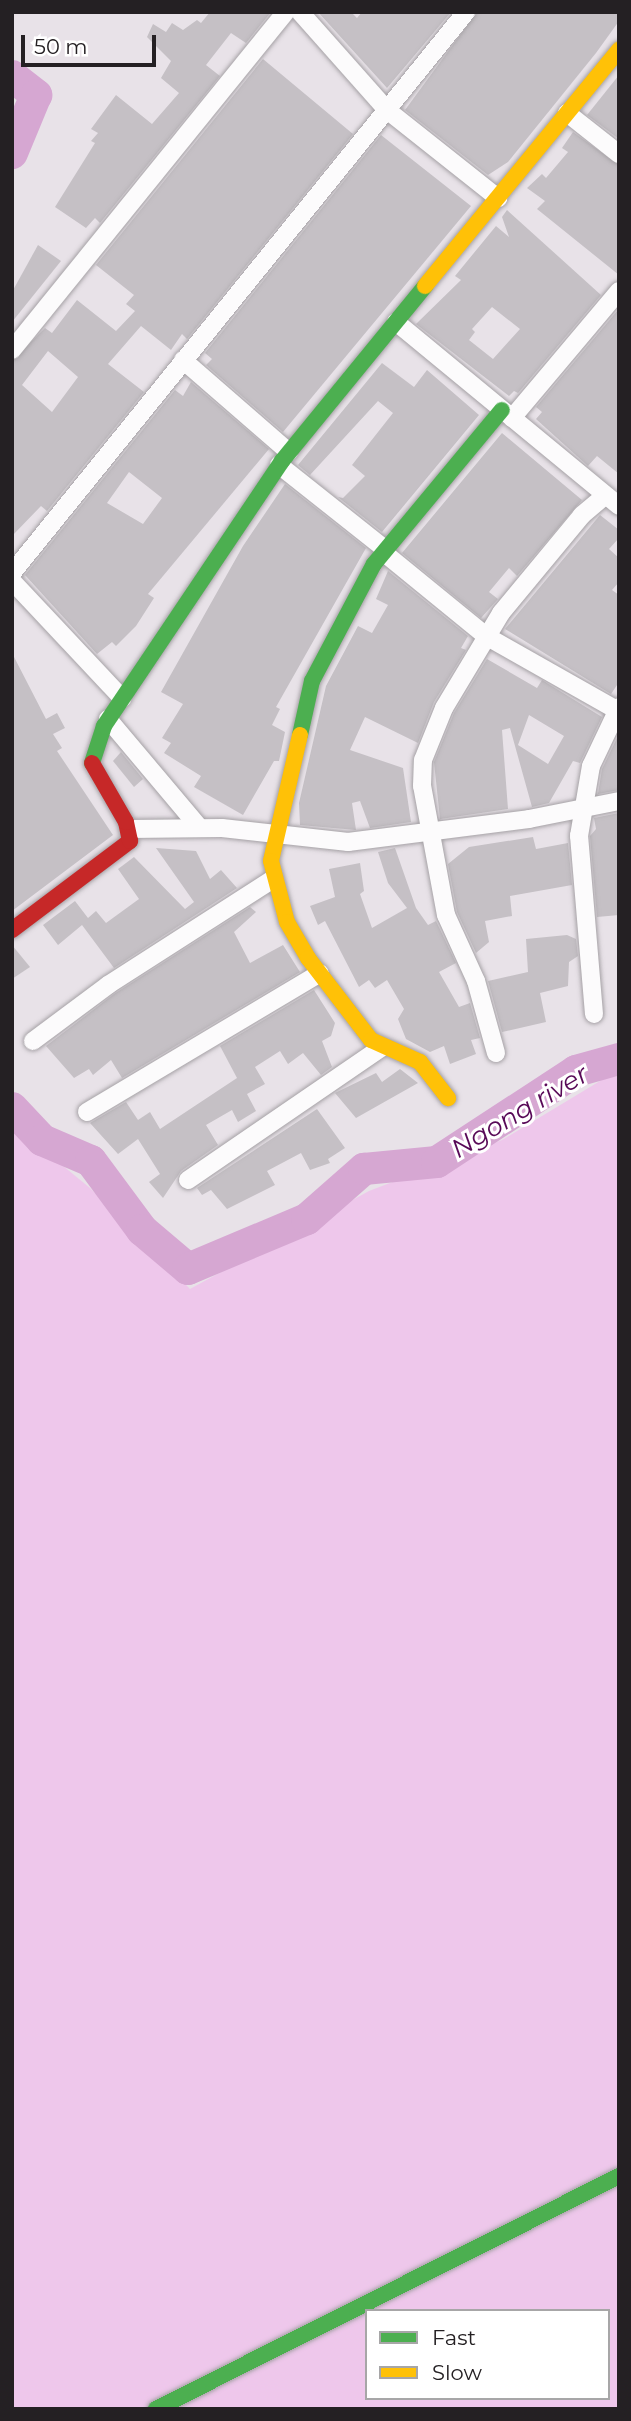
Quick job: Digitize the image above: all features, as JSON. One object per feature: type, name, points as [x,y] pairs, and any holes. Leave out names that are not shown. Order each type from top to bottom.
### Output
[{"type":"street","points":[[12,350],[286,12]]},
{"type":"street","points":[[300,12],[387,110],[498,198]]},
{"type":"street","points":[[12,573],[466,12]]},
{"type":"street","points":[[12,930],[127,846],[129,829],[93,769],[91,756],[108,719],[284,458],[619,50]]},
{"type":"street","points":[[567,113],[619,154]]},
{"type":"street","points":[[448,1098],[420,1062],[371,1040],[320,973],[287,922],[273,879],[275,836],[304,734],[312,681],[384,550],[619,290]]},
{"type":"street","points":[[396,322],[613,499],[571,528],[486,636],[426,748],[422,786],[446,915],[476,981],[496,1053]]},
{"type":"street","points":[[183,360],[384,550],[486,636],[618,708],[599,743],[582,809],[579,836],[594,1014]]},
{"type":"street","points":[[12,581],[122,698]]},
{"type":"street","points":[[108,719],[199,827]]},
{"type":"street","points":[[129,829],[199,827],[348,842],[582,809],[619,801]]},
{"type":"street","points":[[33,1041],[108,985],[273,879]]},
{"type":"street","points":[[87,1112],[320,973]]},
{"type":"street","points":[[188,1180],[382,1047]]},
{"type":"street","points":[[156,2409],[619,2176]]},
{"type":"shaded area","points":[[619,1076],[619,2409],[12,2409],[12,1124],[90,1188],[190,1289],[369,1191],[502,1140],[605,1078]]},
{"type":"building","points":[[210,12],[271,12],[246,43],[231,33],[206,65],[220,76],[100,223],[95,218],[86,228],[55,207],[95,143],[91,141],[98,133],[91,129],[116,95],[152,124],[179,93],[161,78],[171,61],[147,37],[153,24],[166,32],[172,23],[183,30],[197,20],[201,23]]},
{"type":"building","points":[[318,12],[351,12],[357,18],[362,12],[451,12],[387,88]]},
{"type":"building","points":[[477,12],[619,12],[619,21],[596,53],[508,162],[488,175],[405,110]]},
{"type":"building","points":[[263,59],[353,134],[187,339],[182,334],[171,350],[141,326],[108,364],[144,392],[47,511],[41,506],[12,536],[12,361],[45,328],[52,333],[77,300],[116,331],[135,311],[126,304],[134,295],[96,265]],"holes":[[[48,351],[78,377],[52,412],[22,385]]]},
{"type":"building","points":[[619,75],[619,139],[587,115]]},
{"type":"building","points":[[573,132],[619,165],[619,275],[537,209],[545,201],[527,188],[542,174],[546,178],[568,152],[562,148]]},
{"type":"building","points":[[381,135],[471,206],[283,432],[206,365],[212,359],[205,353]]},
{"type":"building","points":[[507,210],[601,295],[518,393],[514,391],[509,396],[416,324],[461,280],[455,276],[496,226],[509,237],[502,217]],"holes":[[[492,307],[520,329],[493,359],[469,340],[475,332],[472,329]]]},
{"type":"building","points":[[38,245],[61,261],[12,322],[12,292]]},
{"type":"building","points":[[618,310],[619,474],[597,456],[588,466],[536,419],[542,412],[536,407]]},
{"type":"building","points":[[382,363],[414,387],[427,370],[479,415],[382,532],[338,497],[343,498],[365,476],[352,465],[393,413],[378,401],[310,475],[298,465]]},
{"type":"building","points":[[191,382],[269,449],[148,594],[154,598],[136,626],[116,646],[112,642],[97,654],[25,575],[175,390],[183,396]],"holes":[[[129,472],[162,498],[143,524],[107,503]]]},
{"type":"building","points":[[502,433],[582,500],[517,576],[509,568],[489,592],[498,599],[481,618],[402,553]]},
{"type":"building","points":[[285,484],[366,548],[276,707],[280,709],[272,725],[285,732],[279,761],[274,761],[243,815],[194,787],[201,776],[164,753],[171,743],[162,738],[183,704],[161,692],[243,546]]},
{"type":"building","points":[[600,515],[619,530],[619,538],[609,549],[619,558],[619,582],[612,590],[619,595],[619,682],[611,694],[505,629]]},
{"type":"building","points":[[388,571],[468,636],[461,648],[466,650],[434,702],[418,743],[365,717],[350,750],[403,768],[411,822],[370,828],[360,801],[352,803],[356,830],[300,825],[299,803],[326,686],[358,626],[372,633],[388,605],[376,599]]},
{"type":"building","points":[[12,653],[46,719],[57,713],[65,728],[53,734],[62,748],[57,751],[113,835],[12,911]]},
{"type":"building","points":[[487,659],[537,688],[542,680],[602,717],[580,763],[573,761],[549,803],[532,807],[510,728],[502,730],[508,809],[440,819],[434,762],[454,713]],"holes":[[[529,715],[564,736],[548,764],[518,745]]]},
{"type":"building","points":[[619,734],[619,790],[598,794],[602,769]]},
{"type":"building","points":[[121,752],[143,779],[134,787],[113,761]]},
{"type":"building","points":[[619,813],[619,915],[597,917],[590,836],[596,829],[594,818]]},
{"type":"building","points":[[533,837],[536,849],[568,843],[572,885],[510,896],[512,916],[485,921],[489,942],[476,953],[457,912],[448,864],[469,847]]},
{"type":"building","points":[[156,848],[196,851],[210,879],[221,870],[237,888],[114,968],[82,925],[58,945],[43,925],[75,901],[88,918],[96,911],[106,923],[139,899],[118,869],[134,857],[185,909],[194,902]]},
{"type":"building","points":[[395,848],[416,908],[428,925],[436,921],[456,963],[439,972],[459,1007],[470,1003],[480,1038],[471,1040],[476,1054],[450,1064],[444,1046],[430,1052],[406,1039],[398,1019],[404,1009],[387,980],[375,988],[369,980],[359,987],[325,921],[318,925],[310,906],[335,897],[329,869],[360,863],[364,891],[360,894],[372,928],[407,908],[388,883],[378,852]]},
{"type":"building","points":[[250,907],[256,912],[234,932],[250,963],[283,945],[300,972],[122,1078],[111,1060],[93,1075],[89,1069],[74,1078],[46,1046],[114,994]]},
{"type":"building","points":[[567,935],[576,939],[578,956],[569,962],[568,986],[540,993],[546,1022],[502,1032],[488,981],[528,972],[526,939]]},
{"type":"building","points":[[12,945],[30,967],[12,979]]},
{"type":"building","points":[[314,990],[335,1023],[331,1036],[322,1041],[332,1067],[321,1075],[303,1053],[288,1064],[280,1051],[255,1067],[265,1084],[247,1094],[256,1111],[238,1122],[232,1110],[206,1125],[218,1145],[181,1171],[163,1198],[149,1182],[160,1174],[138,1139],[118,1154],[90,1123],[126,1102],[138,1120],[150,1112],[160,1129],[237,1078],[220,1046]]},
{"type":"building","points":[[400,1069],[418,1083],[356,1118],[335,1093],[376,1073],[382,1082]]},
{"type":"building","points":[[317,1109],[345,1148],[328,1159],[330,1163],[310,1170],[301,1153],[267,1171],[275,1185],[227,1209],[211,1190],[202,1195],[197,1188]]},
{"type":"waterway","name":"Ngong river","points":[[12,76],[36,95],[12,153]]},
{"type":"waterway","name":"Ngong river","points":[[12,1108],[42,1140],[91,1161],[142,1230],[188,1269],[307,1219],[364,1169],[437,1162],[576,1071],[619,1059]]},
{"type":"traffic: fast","points":[[92,763],[104,726],[282,461],[425,286]]},
{"type":"traffic: fast","points":[[300,735],[312,681],[374,564],[502,410]]},
{"type":"traffic: fast","points":[[156,2409],[619,2176]]},
{"type":"traffic: slow","points":[[425,286],[619,50]]},
{"type":"traffic: slow","points":[[300,735],[271,861],[287,922],[308,958],[371,1040],[420,1062],[448,1098]]},
{"type":"traffic: jam","points":[[12,930],[130,841],[126,822],[92,763]]}]
